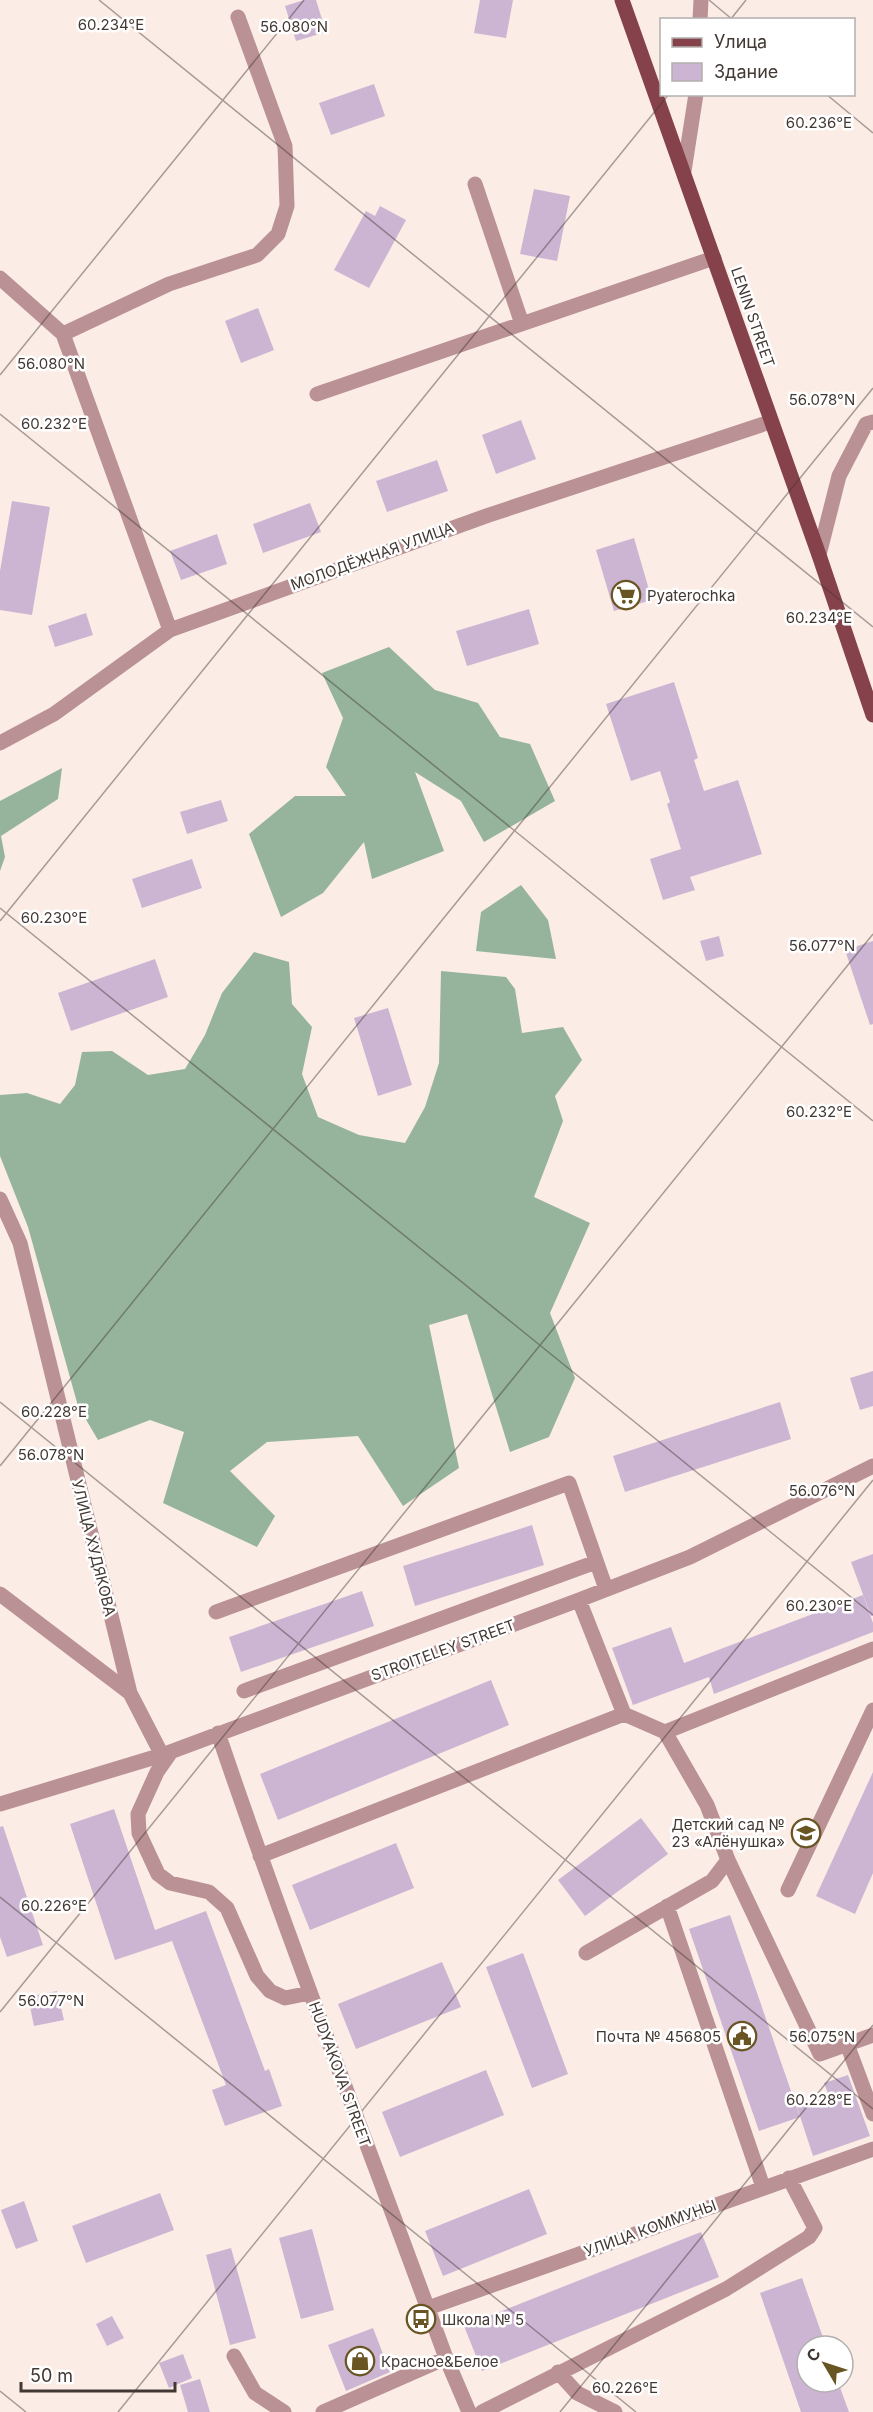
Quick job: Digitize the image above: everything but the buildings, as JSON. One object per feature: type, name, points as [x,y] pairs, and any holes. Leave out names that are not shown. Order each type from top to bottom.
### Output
[{"type":"main road","name":"LENIN STREET","points":[[622,0],[819,555],[873,715]]},
{"type":"street","points":[[700,18],[701,0]]},
{"type":"street","points":[[63,334],[169,284],[257,255],[278,234],[287,206],[285,146],[238,17]]},
{"type":"street","points":[[684,171],[696,96]]},
{"type":"street","points":[[475,184],[522,324]]},
{"type":"street","points":[[317,394],[714,258]]},
{"type":"street","points":[[0,278],[63,334],[170,630]]},
{"type":"street","name":"МОЛОДЁЖНАЯ УЛИЦА","points":[[0,743],[54,714],[170,630],[489,514],[770,422]]},
{"type":"street","points":[[819,555],[839,476],[866,424],[873,422]]},
{"type":"street","name":"УЛИЦА ХУДЯКОВА","points":[[0,1199],[20,1243],[130,1693],[166,1753]]},
{"type":"street","name":"STROITELEY STREET","points":[[0,1804],[166,1753],[579,1600],[690,1557],[873,1466]]},
{"type":"street","points":[[216,1612],[569,1483],[606,1589]]},
{"type":"street","points":[[244,1690],[596,1562]]},
{"type":"street","points":[[0,1594],[130,1693]]},
{"type":"street","points":[[579,1600],[624,1714],[665,1732],[707,1805],[728,1860],[820,2054],[873,2035]]},
{"type":"street","points":[[665,1732],[873,1649]]},
{"type":"street","points":[[788,1890],[873,1710]]},
{"type":"street","points":[[260,1856],[624,1714]]},
{"type":"street","name":"HUDYAKOVA STREET","points":[[218,1733],[310,1992],[446,2358],[469,2412]]},
{"type":"street","points":[[166,1753],[138,1814],[139,1833],[158,1875],[170,1882],[209,1892],[227,1908],[257,1976],[270,1991],[285,1998],[310,1992]]},
{"type":"street","points":[[586,1953],[712,1881],[728,1860]]},
{"type":"street","points":[[667,1906],[763,2187]]},
{"type":"street","points":[[847,2044],[873,2114]]},
{"type":"street","name":"УЛИЦА КОММУНЫ","points":[[428,2308],[873,2149]]},
{"type":"street","points":[[482,2412],[726,2289],[792,2250],[809,2237],[815,2228],[789,2178]]},
{"type":"street","points":[[234,2356],[255,2393],[284,2412]]},
{"type":"street","points":[[323,2412],[446,2358]]},
{"type":"street","points":[[558,2372],[577,2393],[615,2412]]},
{"type":"green space","points":[[389,647],[435,690],[478,703],[500,737],[530,744],[555,801],[484,842],[461,801],[415,772],[444,851],[372,879],[364,842],[323,893],[281,917],[249,834],[295,796],[346,796],[326,767],[343,718],[322,673]]},
{"type":"green space","points":[[62,768],[58,799],[1,836],[5,857],[0,871],[0,801]]},
{"type":"green space","points":[[521,885],[548,920],[556,959],[476,951],[481,912]]},
{"type":"green space","points":[[254,952],[289,962],[292,1004],[312,1027],[302,1074],[318,1117],[359,1135],[405,1143],[425,1107],[439,1063],[441,971],[506,977],[515,989],[522,1033],[563,1027],[582,1060],[555,1096],[563,1121],[534,1197],[590,1223],[550,1313],[575,1378],[549,1437],[510,1452],[467,1314],[429,1325],[459,1468],[403,1506],[358,1436],[267,1442],[230,1471],[275,1516],[257,1547],[163,1503],[184,1432],[150,1420],[98,1440],[78,1406],[28,1227],[0,1156],[0,1095],[27,1093],[60,1104],[75,1085],[82,1052],[112,1051],[148,1075],[185,1069],[205,1035],[222,993]]},
{"type":"place","name":"Pyaterochka","points":[[626,595]]},
{"type":"place","name":"Детский сад № 23 «Алёнушка»","points":[[806,1833]]},
{"type":"place","name":"Почта № 456805","points":[[742,2036]]},
{"type":"place","name":"Школа № 5","points":[[421,2319]]},
{"type":"place","name":"Красное&Белое","points":[[360,2361]]}]
